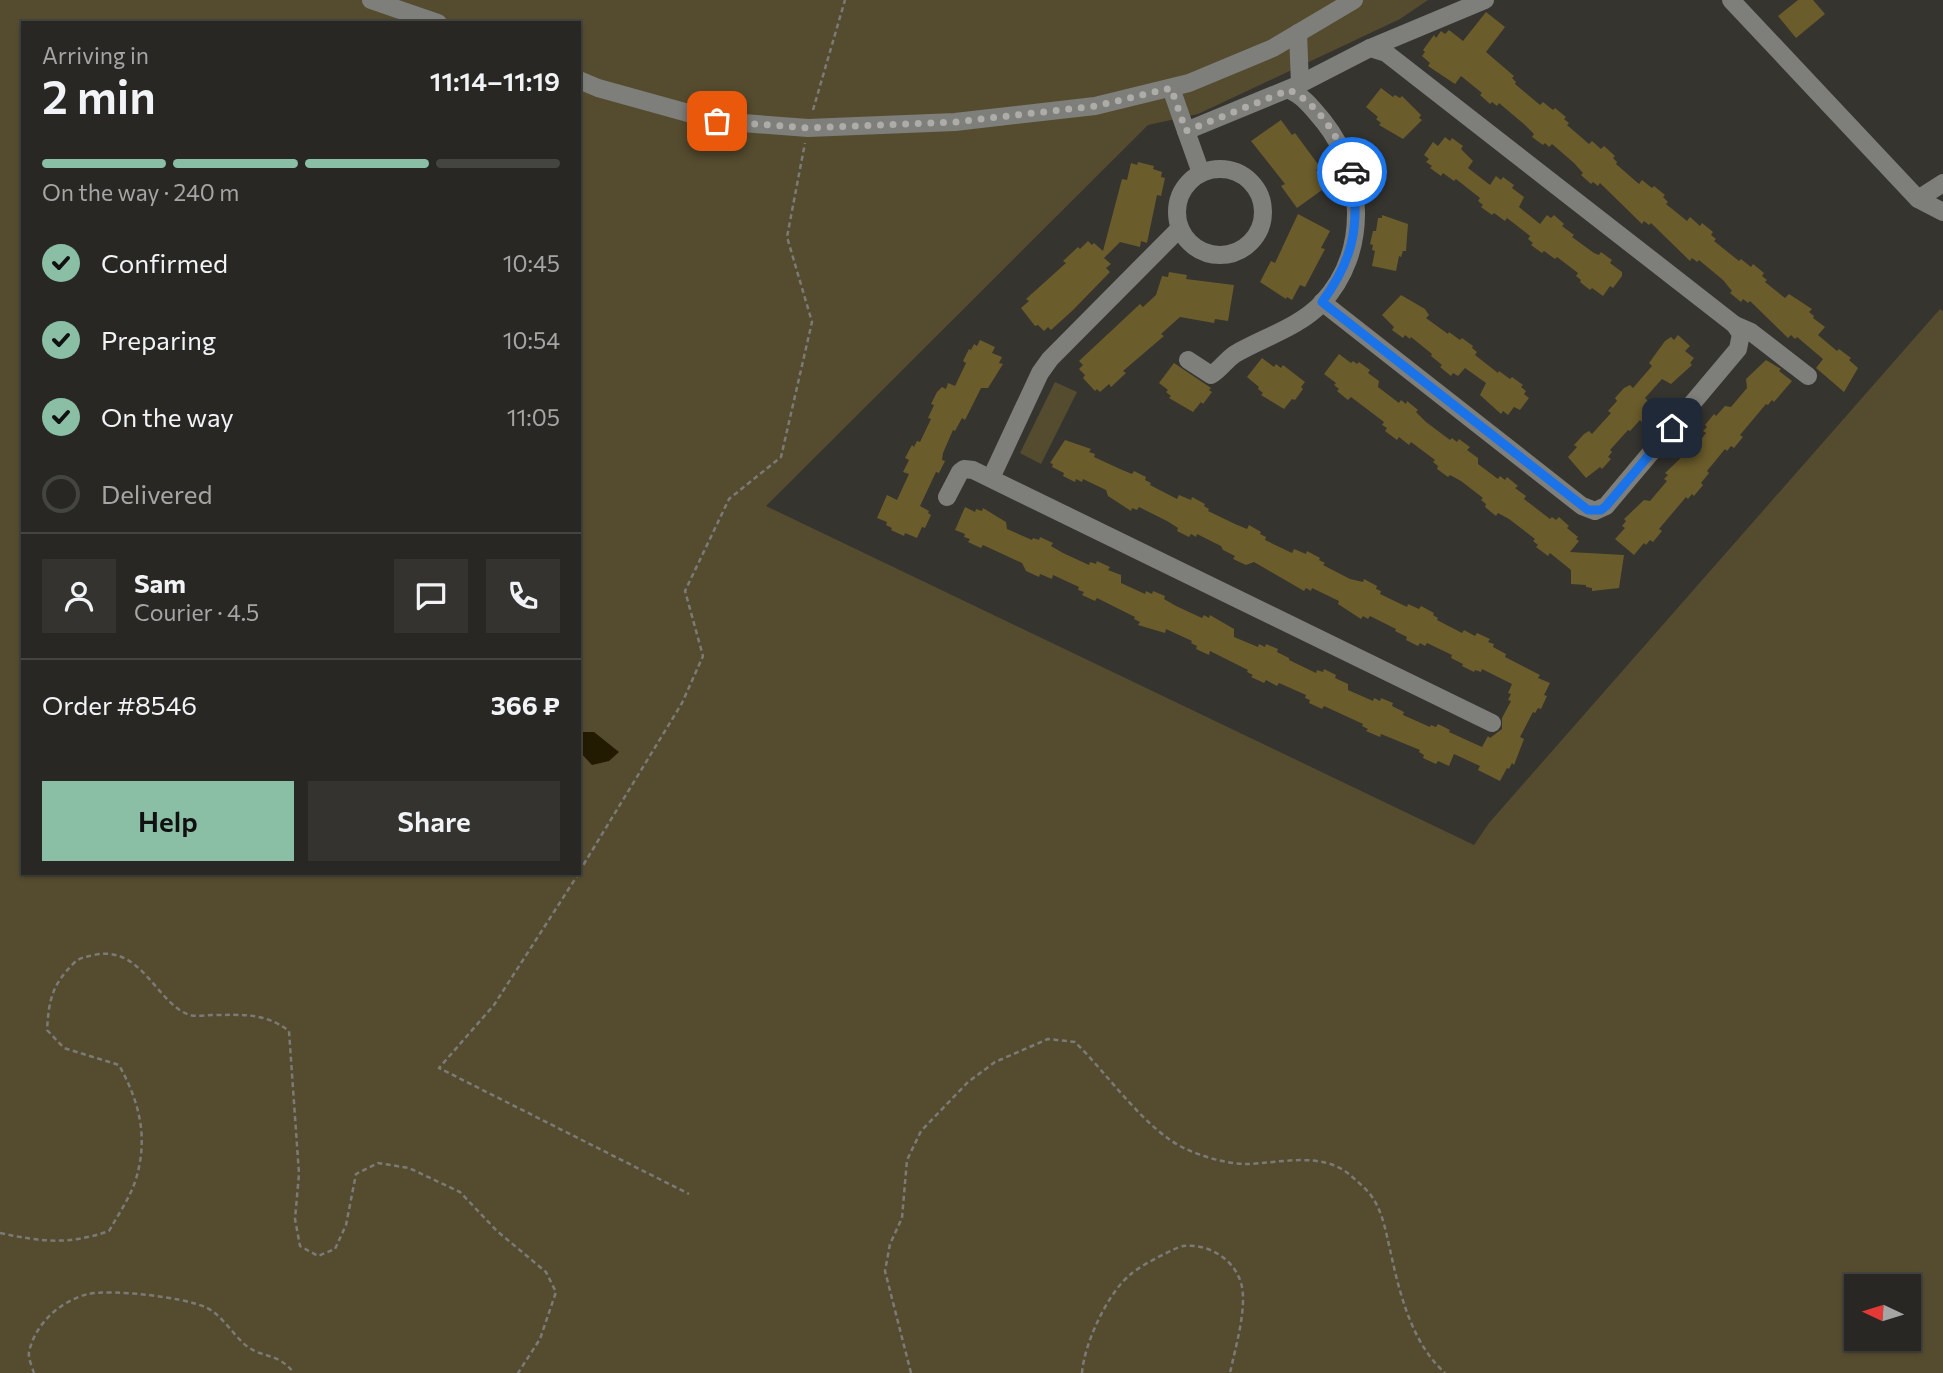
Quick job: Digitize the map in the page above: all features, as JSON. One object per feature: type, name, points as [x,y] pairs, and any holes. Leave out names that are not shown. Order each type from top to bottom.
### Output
[{"type":"street","points":[[371,0],[432,21]]},
{"type":"street","points":[[581,81],[717,121],[808,128],[980,119],[1096,106],[1189,83],[1273,48],[1354,0]]},
{"type":"street","points":[[1186,131],[1295,87],[1370,48],[1485,0]]},
{"type":"street","points":[[1731,0],[1918,199],[1943,212]]},
{"type":"street","points":[[1188,360],[1211,375],[1233,355],[1284,330],[1322,302],[1336,283],[1348,257],[1355,232],[1357,202],[1351,171],[1343,149],[1315,111],[1297,93],[1298,33]]},
{"type":"street","points":[[1370,48],[1386,52],[1735,325],[1751,332],[1808,376]]},
{"type":"street","points":[[1171,88],[1202,173]]},
{"type":"street","points":[[1213,170],[1230,171],[1250,182],[1261,202],[1261,223],[1251,241],[1244,247],[1216,255],[1195,247],[1180,228],[1177,210],[1181,194],[1188,184],[1202,173],[1213,170]]},
{"type":"street","points":[[1918,199],[1943,183]]},
{"type":"street","points":[[991,478],[1040,373],[1050,359],[1180,228]]},
{"type":"street","points":[[1322,302],[1582,506],[1595,511],[1606,506],[1738,349],[1741,334],[1735,325]]},
{"type":"street","points":[[947,497],[964,469],[973,470],[1492,723]]},
{"type":"path","points":[[581,870],[682,704],[703,656],[685,591],[729,499],[781,457],[812,322],[787,237],[808,128],[845,0]]},
{"type":"path","points":[[578,875],[494,1005],[439,1069],[689,1194]]},
{"type":"path","points":[[0,1233],[49,1242],[83,1240],[109,1231],[135,1182],[141,1147],[140,1112],[119,1065],[64,1048],[47,1030],[48,1004],[58,979],[78,958],[103,953],[131,962],[171,1001],[190,1015],[248,1015],[274,1019],[289,1031],[299,1174],[295,1219],[300,1246],[318,1256],[335,1249],[346,1225],[356,1174],[378,1163],[409,1168],[460,1192],[497,1231],[546,1272],[556,1292],[540,1339],[518,1373]]},
{"type":"path","points":[[911,1373],[885,1271],[890,1244],[902,1217],[907,1160],[921,1131],[968,1082],[995,1062],[1048,1039],[1075,1042],[1128,1101],[1183,1148],[1214,1159],[1247,1164],[1282,1159],[1316,1161],[1347,1172],[1370,1194],[1380,1213],[1408,1315],[1422,1341],[1445,1373]]},
{"type":"path","points":[[1082,1373],[1083,1356],[1095,1326],[1130,1274],[1182,1246],[1208,1248],[1229,1260],[1241,1283],[1242,1311],[1230,1373]]},
{"type":"path","points":[[34,1373],[29,1354],[40,1327],[62,1305],[89,1294],[143,1295],[181,1300],[208,1308],[250,1349],[272,1355],[286,1363],[294,1373]]},
{"type":"shaded area","points":[[0,0],[1428,0],[1400,19],[1198,114],[1148,125],[766,506],[1474,845],[1489,823],[1940,309],[1943,311],[1943,1373],[0,1373]]},
{"type":"shaded area","points":[[1055,382],[1077,392],[1041,464],[1020,453]]},
{"type":"shaded area","points":[[581,732],[594,732],[619,752],[609,761],[592,765],[581,753]]},
{"type":"building","points":[[1798,0],[1813,0],[1825,14],[1796,38],[1778,16]]},
{"type":"building","points":[[1486,12],[1505,27],[1486,52],[1514,76],[1512,78],[1515,84],[1540,105],[1543,102],[1553,110],[1555,108],[1566,117],[1564,119],[1569,123],[1567,125],[1589,144],[1592,141],[1601,149],[1604,146],[1615,156],[1613,158],[1616,164],[1639,184],[1642,180],[1652,188],[1654,186],[1665,195],[1663,197],[1668,202],[1666,204],[1687,221],[1690,217],[1700,226],[1702,223],[1713,232],[1711,235],[1716,239],[1714,241],[1739,261],[1741,259],[1751,267],[1753,264],[1764,273],[1762,276],[1767,280],[1765,282],[1785,298],[1789,294],[1812,309],[1809,312],[1813,318],[1825,327],[1818,335],[1837,351],[1839,349],[1851,358],[1849,360],[1858,368],[1844,392],[1816,368],[1823,359],[1797,337],[1795,339],[1791,335],[1788,338],[1750,301],[1748,303],[1743,299],[1741,302],[1730,293],[1732,291],[1723,280],[1699,260],[1697,262],[1692,258],[1690,261],[1651,223],[1649,225],[1644,221],[1642,224],[1600,183],[1598,186],[1593,182],[1591,184],[1581,175],[1583,173],[1574,163],[1552,144],[1549,147],[1545,143],[1543,145],[1532,137],[1534,134],[1525,125],[1499,103],[1497,106],[1492,102],[1490,104],[1480,95],[1482,93],[1461,76],[1455,84],[1428,66],[1430,63],[1422,56],[1425,52],[1423,50],[1434,35],[1436,38],[1441,31],[1445,34],[1449,30],[1463,41]]},
{"type":"building","points":[[1381,88],[1393,97],[1402,96],[1421,115],[1419,118],[1422,120],[1403,139],[1379,125],[1381,123],[1376,119],[1378,117],[1366,107]]},
{"type":"building","points":[[1281,120],[1292,135],[1295,133],[1320,167],[1316,170],[1326,184],[1297,208],[1281,186],[1285,184],[1251,141]]},
{"type":"building","points":[[1445,137],[1450,141],[1452,138],[1463,146],[1461,149],[1473,161],[1468,168],[1490,185],[1496,176],[1501,180],[1503,177],[1514,185],[1512,188],[1524,197],[1519,207],[1540,224],[1547,215],[1551,218],[1554,215],[1564,224],[1562,226],[1574,235],[1572,237],[1594,253],[1599,255],[1601,252],[1612,260],[1610,263],[1622,272],[1613,288],[1610,286],[1603,296],[1592,288],[1590,290],[1580,282],[1576,276],[1578,273],[1557,257],[1555,259],[1544,251],[1542,253],[1531,245],[1533,243],[1528,239],[1530,236],[1507,218],[1505,221],[1481,207],[1483,205],[1478,201],[1480,198],[1456,179],[1454,181],[1443,173],[1441,176],[1430,168],[1432,166],[1426,162],[1429,159],[1424,155],[1433,142],[1438,146]]},
{"type":"building","points":[[1138,162],[1154,166],[1153,169],[1162,172],[1161,177],[1165,178],[1161,196],[1157,195],[1147,243],[1141,241],[1140,247],[1120,242],[1104,258],[1111,264],[1106,268],[1110,272],[1073,310],[1051,330],[1048,327],[1044,331],[1038,325],[1035,326],[1021,308],[1029,301],[1026,299],[1066,263],[1063,261],[1078,247],[1080,249],[1088,241],[1103,251],[1122,179],[1127,180],[1131,163],[1137,165]]},
{"type":"building","points":[[1298,214],[1330,231],[1321,248],[1325,249],[1305,287],[1300,285],[1292,300],[1260,282],[1271,261],[1275,263]]},
{"type":"building","points":[[1382,215],[1408,224],[1406,251],[1399,256],[1396,271],[1372,266],[1375,251],[1370,244],[1378,218],[1382,218]]},
{"type":"building","points":[[1169,272],[1187,275],[1186,279],[1234,285],[1228,321],[1215,319],[1214,323],[1180,317],[1161,334],[1164,336],[1123,371],[1126,373],[1111,387],[1109,384],[1100,392],[1097,389],[1095,391],[1083,378],[1085,375],[1079,369],[1083,365],[1079,361],[1140,304],[1143,307],[1156,295],[1162,276],[1168,277]]},
{"type":"building","points":[[1401,295],[1425,309],[1429,315],[1426,318],[1448,334],[1449,332],[1460,340],[1462,338],[1473,346],[1477,352],[1475,355],[1498,373],[1499,371],[1510,379],[1512,377],[1523,385],[1521,387],[1526,391],[1524,394],[1529,398],[1520,410],[1514,407],[1508,415],[1503,411],[1501,414],[1480,395],[1486,383],[1465,368],[1458,376],[1453,373],[1451,376],[1440,367],[1442,365],[1432,354],[1411,337],[1410,339],[1405,335],[1403,338],[1392,330],[1394,327],[1382,315]]},
{"type":"building","points":[[1678,335],[1690,346],[1685,351],[1694,358],[1690,363],[1692,365],[1671,384],[1662,379],[1645,398],[1653,406],[1649,410],[1652,413],[1643,423],[1640,420],[1628,430],[1610,450],[1612,452],[1608,457],[1611,459],[1602,469],[1600,467],[1586,478],[1568,457],[1577,447],[1574,445],[1584,434],[1589,431],[1592,434],[1611,413],[1608,411],[1617,401],[1615,398],[1624,388],[1630,385],[1633,388],[1652,366],[1649,363],[1665,341],[1671,337],[1674,340]]},
{"type":"building","points":[[980,340],[995,347],[992,353],[1002,357],[999,363],[1003,364],[988,388],[981,388],[965,420],[962,418],[955,431],[953,430],[943,453],[942,460],[945,461],[939,473],[936,472],[920,506],[931,515],[925,528],[922,527],[917,538],[905,533],[904,536],[891,530],[892,528],[886,525],[887,522],[877,518],[887,495],[897,500],[909,474],[903,472],[909,460],[905,458],[912,445],[914,447],[917,441],[920,442],[931,419],[928,418],[934,405],[931,404],[937,392],[942,387],[946,389],[948,383],[955,386],[966,363],[963,361],[969,349],[971,350],[974,344],[977,346]]},
{"type":"building","points":[[1339,354],[1351,363],[1359,362],[1370,370],[1368,373],[1379,381],[1378,387],[1399,403],[1401,400],[1406,404],[1407,401],[1418,410],[1416,412],[1426,422],[1450,440],[1452,438],[1457,442],[1459,439],[1470,447],[1467,450],[1478,458],[1478,464],[1498,479],[1500,476],[1505,480],[1507,477],[1518,486],[1515,488],[1526,496],[1524,499],[1550,519],[1552,517],[1556,520],[1559,517],[1578,537],[1576,539],[1579,541],[1570,552],[1624,555],[1619,588],[1592,591],[1592,588],[1586,585],[1571,584],[1571,570],[1550,553],[1548,556],[1536,547],[1538,545],[1533,541],[1535,539],[1509,519],[1498,513],[1496,516],[1485,507],[1486,504],[1481,500],[1483,498],[1461,481],[1450,475],[1448,477],[1437,469],[1438,466],[1433,462],[1435,460],[1411,442],[1409,445],[1399,437],[1397,440],[1385,431],[1387,428],[1382,425],[1384,422],[1351,397],[1348,400],[1337,391],[1339,389],[1334,385],[1336,383],[1324,374]]},
{"type":"building","points":[[1262,358],[1274,367],[1276,364],[1281,368],[1283,365],[1305,382],[1295,400],[1292,399],[1284,409],[1261,395],[1263,393],[1259,387],[1247,377]]},
{"type":"building","points":[[1766,360],[1781,369],[1779,371],[1792,381],[1774,402],[1772,400],[1766,404],[1740,435],[1743,437],[1734,448],[1731,446],[1727,451],[1725,449],[1707,471],[1709,473],[1701,483],[1703,485],[1694,496],[1692,494],[1688,499],[1686,497],[1659,529],[1662,531],[1653,542],[1650,540],[1646,545],[1644,543],[1634,555],[1615,539],[1625,528],[1622,526],[1626,521],[1624,519],[1644,500],[1650,501],[1667,481],[1664,479],[1668,475],[1665,473],[1685,454],[1688,456],[1706,433],[1703,431],[1707,427],[1705,425],[1725,406],[1731,407],[1747,388],[1746,379]]},
{"type":"building","points":[[1174,363],[1211,388],[1209,390],[1212,392],[1203,404],[1201,402],[1193,412],[1169,398],[1171,396],[1166,392],[1168,390],[1159,383]]},
{"type":"building","points":[[1065,440],[1091,449],[1089,452],[1095,454],[1094,457],[1120,469],[1132,474],[1134,471],[1146,477],[1145,480],[1151,483],[1150,485],[1177,499],[1179,495],[1191,500],[1192,497],[1205,504],[1208,511],[1247,529],[1249,525],[1261,532],[1260,534],[1266,537],[1265,540],[1292,553],[1294,549],[1306,554],[1307,551],[1320,558],[1319,560],[1325,563],[1323,565],[1350,579],[1363,582],[1364,579],[1377,586],[1380,594],[1407,607],[1408,604],[1419,609],[1421,606],[1434,613],[1437,620],[1462,633],[1464,630],[1490,639],[1488,642],[1506,654],[1505,657],[1540,675],[1538,678],[1550,683],[1544,695],[1547,696],[1541,709],[1533,712],[1520,737],[1524,739],[1514,765],[1512,763],[1509,769],[1507,768],[1500,781],[1478,770],[1480,766],[1454,754],[1449,766],[1438,761],[1436,764],[1423,758],[1420,750],[1381,734],[1380,737],[1366,731],[1368,729],[1362,726],[1363,724],[1324,706],[1322,709],[1309,703],[1306,695],[1279,683],[1277,686],[1251,677],[1253,675],[1247,672],[1248,670],[1210,651],[1209,655],[1196,649],[1197,646],[1191,643],[1192,641],[1166,629],[1165,633],[1138,625],[1140,622],[1134,619],[1135,617],[1097,598],[1095,601],[1082,595],[1084,592],[1078,590],[1079,587],[1053,575],[1052,579],[1026,571],[1022,563],[983,545],[981,548],[968,542],[970,539],[964,537],[965,534],[955,530],[965,507],[975,512],[976,509],[982,511],[983,508],[1006,522],[1007,529],[1032,540],[1039,540],[1040,537],[1053,543],[1051,546],[1063,553],[1089,565],[1090,562],[1096,564],[1097,561],[1110,567],[1108,570],[1121,575],[1121,583],[1145,594],[1146,591],[1152,594],[1153,591],[1165,596],[1164,599],[1202,618],[1204,615],[1209,618],[1210,615],[1234,629],[1234,637],[1258,647],[1259,644],[1265,647],[1266,644],[1278,649],[1277,652],[1289,660],[1316,673],[1317,670],[1323,672],[1324,669],[1348,684],[1348,690],[1373,701],[1374,698],[1380,701],[1381,698],[1393,703],[1392,706],[1404,712],[1403,715],[1430,727],[1436,727],[1438,724],[1482,747],[1488,736],[1490,738],[1502,729],[1502,718],[1511,701],[1508,700],[1511,694],[1508,693],[1512,684],[1482,669],[1481,672],[1474,672],[1451,658],[1452,655],[1427,643],[1425,646],[1420,643],[1418,646],[1406,640],[1407,637],[1395,631],[1396,629],[1370,616],[1368,619],[1363,616],[1361,619],[1338,604],[1339,601],[1312,588],[1311,591],[1306,588],[1304,591],[1254,562],[1246,565],[1233,559],[1235,556],[1221,546],[1197,534],[1196,537],[1191,534],[1189,537],[1177,531],[1178,528],[1167,521],[1139,507],[1137,510],[1132,508],[1131,511],[1108,496],[1106,490],[1083,479],[1082,482],[1076,479],[1075,482],[1063,476],[1064,473],[1050,463]]},
{"type":"way so far","points":[[717,121],[808,128],[955,122],[1096,106],[1171,88],[1186,131],[1289,90],[1297,93],[1331,131],[1343,149],[1352,172]]},
{"type":"route","points":[[1352,172],[1357,202],[1355,232],[1348,257],[1336,283],[1322,302],[1588,510],[1601,510],[1606,506],[1672,428]]}]
